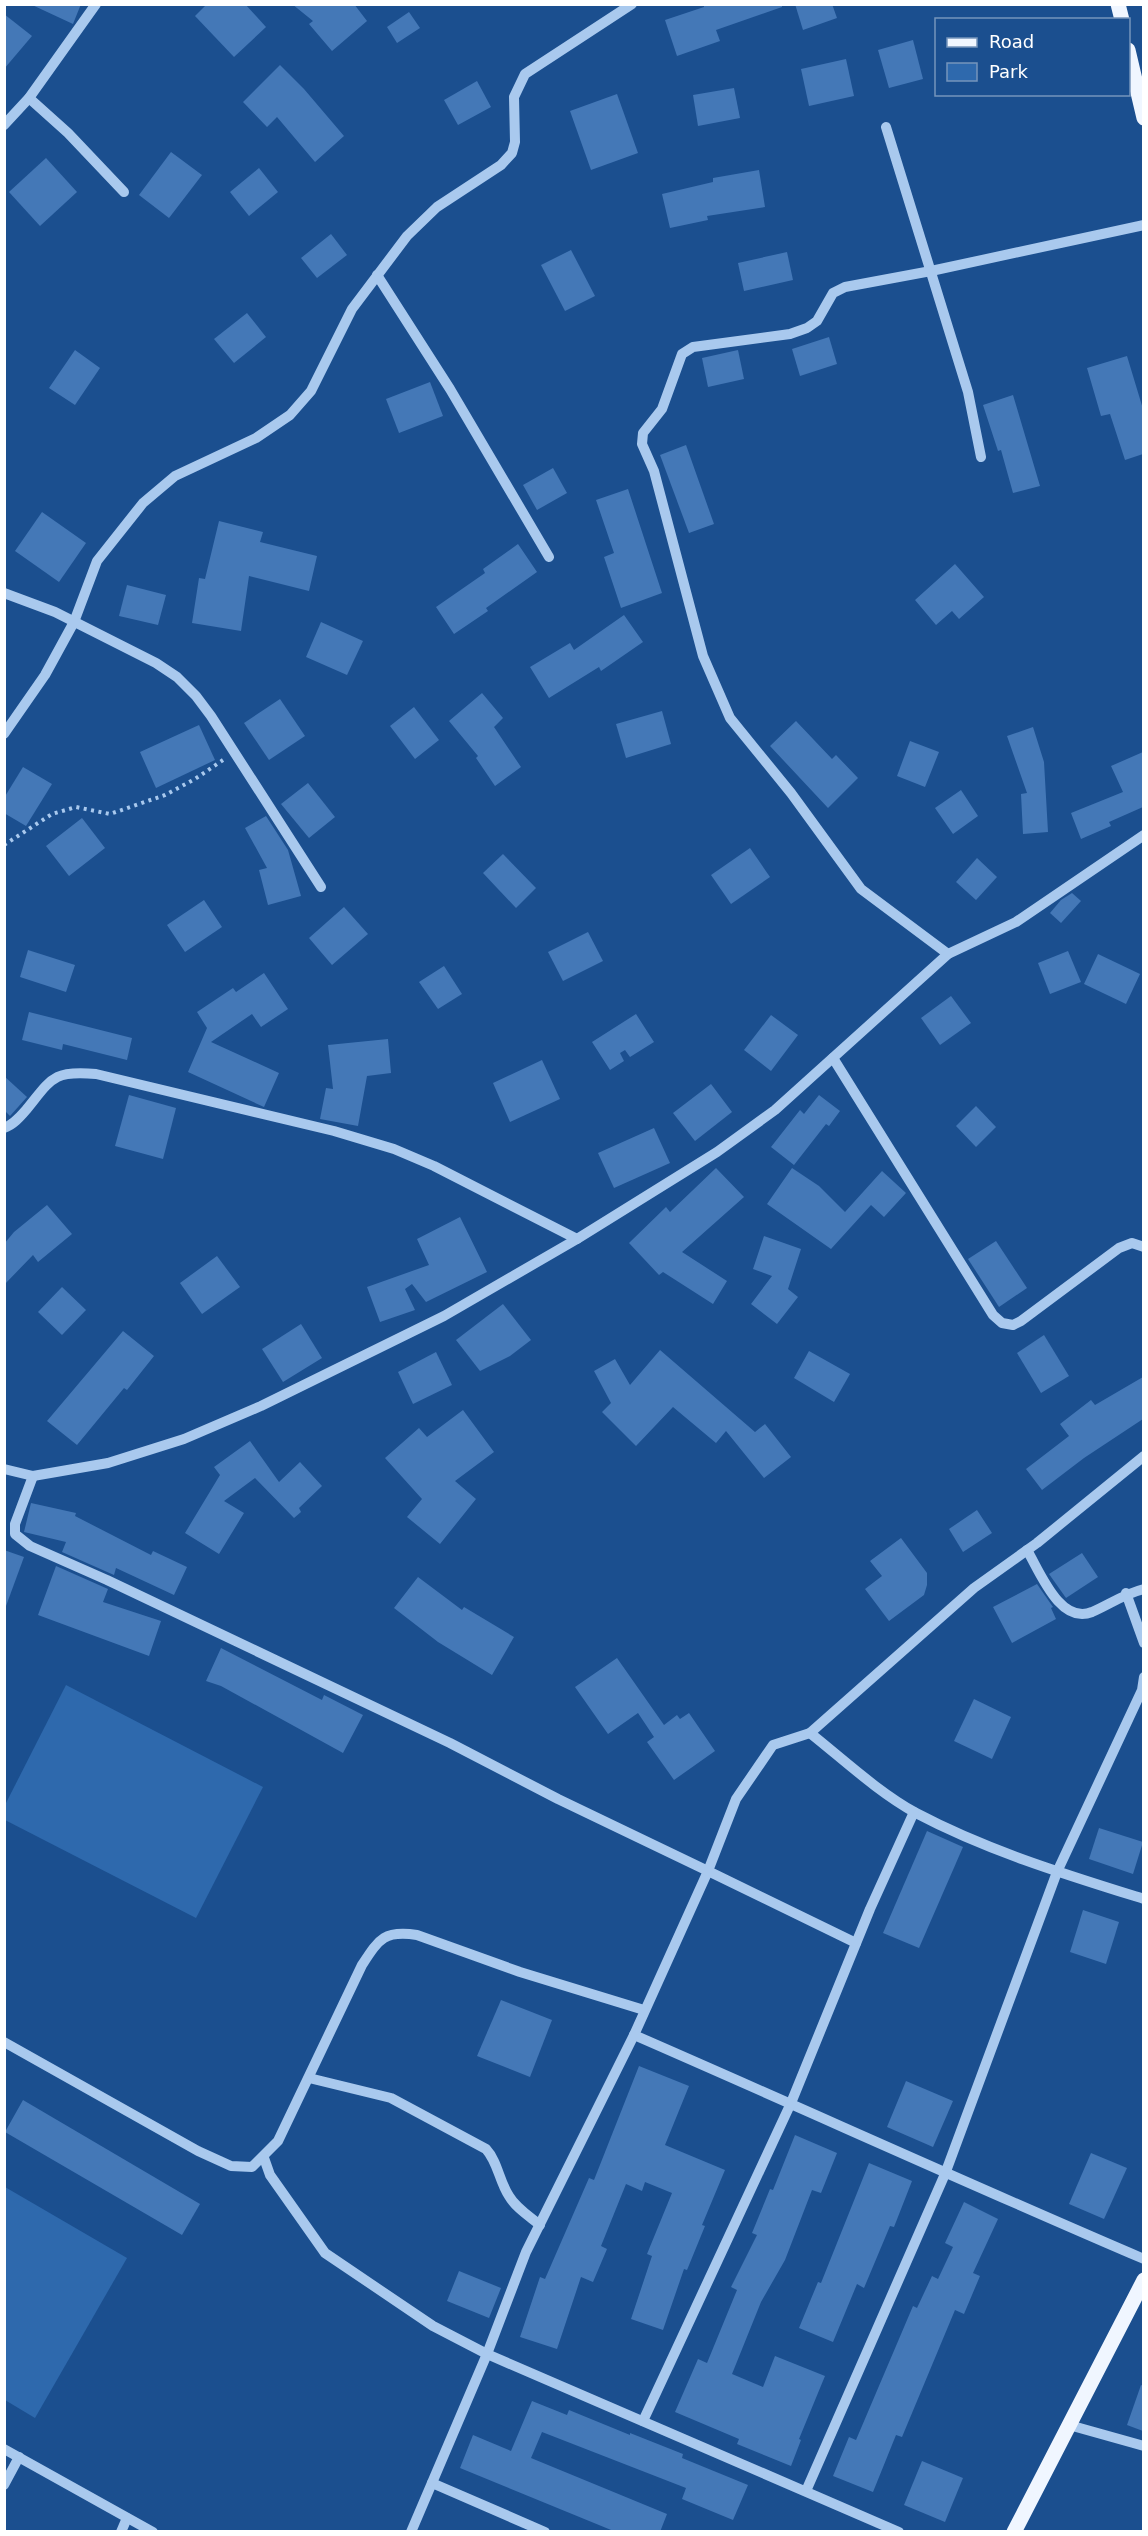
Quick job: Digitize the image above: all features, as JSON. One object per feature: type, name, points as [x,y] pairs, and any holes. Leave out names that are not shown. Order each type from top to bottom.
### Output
[{"type":"main road","points":[[1130,59],[1143,118]]},
{"type":"main road","points":[[1014,2532],[1143,2280]]},
{"type":"street","points":[[4,125],[29,98],[96,4]]},
{"type":"street","points":[[4,734],[45,675],[74,622],[98,561],[143,503],[175,476],[256,438],[290,415],[311,391],[352,309],[407,236],[437,207],[501,165],[512,153],[515,142],[514,97],[525,74],[632,4]]},
{"type":"street","points":[[29,98],[68,133],[124,192]]},
{"type":"street","points":[[886,127],[968,392],[981,457]]},
{"type":"street","points":[[948,954],[861,889],[791,793],[730,718],[703,656],[654,471],[642,444],[643,433],[662,409],[682,354],[693,346],[790,334],[817,321],[833,293],[845,287],[931,272],[1143,225]]},
{"type":"street","points":[[377,275],[450,389],[549,557]]},
{"type":"street","points":[[4,593],[55,612],[136,652],[177,677],[196,696],[321,887]]},
{"type":"street","points":[[4,1469],[33,1476],[108,1463],[183,1439],[261,1406],[444,1316],[577,1239],[717,1152],[776,1110],[948,954],[1016,922],[1143,835]]},
{"type":"street","points":[[833,1058],[966,1276],[993,1315],[1002,1323],[1013,1325],[1021,1321],[1119,1248],[1132,1243],[1143,1247]]},
{"type":"street","points":[[4,1128],[20,1118],[47,1084],[60,1074],[72,1072],[96,1074],[334,1131],[393,1149],[434,1166],[577,1239]]},
{"type":"street","points":[[411,2532],[487,2354],[511,2286],[634,2035],[708,1870],[736,1799],[773,1745],[810,1733],[974,1588],[1027,1550],[1143,1456]]},
{"type":"street","points":[[33,1476],[15,1524],[15,1534],[30,1546],[107,1580],[450,1743],[558,1799],[856,1943]]},
{"type":"street","points":[[1027,1550],[1055,1599],[1075,1614],[1090,1613],[1126,1593],[1143,1589]]},
{"type":"street","points":[[1126,1593],[1143,1643]]},
{"type":"street","points":[[806,2492],[945,2174],[1057,1872],[1142,1690],[1143,1677]]},
{"type":"street","points":[[810,1733],[914,1812],[966,1837],[1057,1872],[1143,1899]]},
{"type":"street","points":[[643,2421],[791,2103],[856,1943],[914,1812]]},
{"type":"street","points":[[4,2042],[198,2151],[231,2166],[252,2167],[264,2158],[278,2141],[362,1965],[375,1945],[386,1935],[400,1932],[417,1935],[520,1972],[644,2010]]},
{"type":"street","points":[[634,2035],[791,2103],[945,2174],[1143,2259]]},
{"type":"street","points":[[309,2078],[391,2098],[486,2149],[494,2160],[515,2205],[540,2224]]},
{"type":"street","points":[[264,2158],[270,2175],[325,2253],[433,2325],[487,2354],[899,2532]]},
{"type":"street","points":[[1069,2425],[1143,2445]]},
{"type":"street","points":[[4,2449],[153,2532]]},
{"type":"street","points":[[4,2485],[19,2457]]},
{"type":"street","points":[[432,2483],[545,2532]]},
{"type":"street","points":[[121,2532],[127,2518]]},
{"type":"path","points":[[4,845],[51,814],[76,807],[110,814],[165,795],[195,779],[234,752]]},
{"type":"green space","points":[[66,1685],[263,1787],[196,1918],[5,1820],[5,1805]]},
{"type":"green space","points":[[5,2187],[127,2258],[35,2418],[5,2400]]},
{"type":"building","points":[[30,4],[81,4],[73,24]]},
{"type":"building","points":[[207,4],[245,4],[266,27],[234,57],[195,16]]},
{"type":"building","points":[[292,4],[354,4],[367,21],[332,51],[309,24],[313,21]]},
{"type":"building","points":[[704,4],[782,4],[782,7],[716,30],[720,41],[677,56],[665,20],[704,7]]},
{"type":"building","points":[[795,4],[832,4],[837,18],[803,30]]},
{"type":"building","points":[[409,12],[420,28],[397,43],[387,27]]},
{"type":"building","points":[[4,14],[32,36],[4,69]]},
{"type":"building","points":[[913,40],[923,79],[889,88],[878,50]]},
{"type":"building","points":[[846,59],[854,96],[809,106],[801,69]]},
{"type":"building","points":[[280,65],[344,136],[315,162],[277,117],[267,127],[243,102]]},
{"type":"building","points":[[477,81],[491,107],[458,125],[444,100]]},
{"type":"building","points":[[734,88],[740,118],[698,126],[693,95]]},
{"type":"building","points":[[617,94],[638,153],[591,170],[570,111]]},
{"type":"building","points":[[171,152],[202,175],[169,218],[139,195]]},
{"type":"building","points":[[46,158],[77,192],[40,226],[9,192]]},
{"type":"building","points":[[259,168],[278,192],[249,216],[230,192]]},
{"type":"building","points":[[759,170],[765,207],[707,216],[708,220],[670,228],[662,194],[713,182],[713,178]]},
{"type":"building","points":[[331,234],[347,255],[317,278],[301,258]]},
{"type":"building","points":[[571,250],[595,296],[565,311],[541,265]]},
{"type":"building","points":[[787,252],[793,280],[744,291],[738,263]]},
{"type":"building","points":[[247,313],[266,337],[234,363],[214,339]]},
{"type":"building","points":[[829,337],[837,364],[800,376],[792,349]]},
{"type":"building","points":[[75,350],[100,368],[75,405],[49,388]]},
{"type":"building","points":[[738,350],[744,379],[708,387],[702,358]]},
{"type":"building","points":[[1127,356],[1143,409],[1143,454],[1125,460],[1110,414],[1101,416],[1087,368]]},
{"type":"building","points":[[430,382],[443,416],[399,433],[386,399]]},
{"type":"building","points":[[1013,395],[1040,486],[1013,493],[1001,450],[998,451],[983,405]]},
{"type":"building","points":[[686,445],[714,524],[689,533],[660,455]]},
{"type":"building","points":[[553,468],[567,493],[537,510],[523,485]]},
{"type":"building","points":[[628,489],[662,593],[621,608],[604,557],[614,553],[596,500]]},
{"type":"building","points":[[42,512],[86,543],[59,582],[15,551]]},
{"type":"building","points":[[219,521],[263,532],[260,542],[317,556],[309,591],[249,576],[241,631],[192,623],[199,578],[205,579]]},
{"type":"building","points":[[518,544],[537,572],[486,608],[488,611],[454,634],[436,607],[485,573],[483,569]]},
{"type":"building","points":[[955,564],[984,597],[959,619],[952,611],[936,625],[915,600]]},
{"type":"building","points":[[127,585],[166,595],[158,625],[119,616]]},
{"type":"building","points":[[624,615],[643,642],[601,671],[599,667],[549,698],[530,667],[570,643],[574,650]]},
{"type":"building","points":[[321,622],[363,641],[347,675],[306,657]]},
{"type":"building","points":[[482,693],[503,718],[494,727],[521,767],[495,786],[476,758],[478,756],[449,721]]},
{"type":"building","points":[[280,699],[305,736],[269,760],[244,723]]},
{"type":"building","points":[[414,707],[439,740],[415,759],[390,726]]},
{"type":"building","points":[[662,711],[671,744],[626,758],[616,724]]},
{"type":"building","points":[[796,721],[832,759],[836,755],[858,778],[828,808],[770,746]]},
{"type":"building","points":[[199,725],[215,760],[156,788],[140,752]]},
{"type":"building","points":[[1033,727],[1044,762],[1048,832],[1023,834],[1021,794],[1027,793],[1007,736]]},
{"type":"building","points":[[910,741],[939,752],[925,787],[897,776]]},
{"type":"building","points":[[1143,752],[1143,807],[1109,822],[1111,826],[1081,839],[1071,813],[1123,792],[1111,766]]},
{"type":"building","points":[[23,767],[52,784],[26,826],[4,813],[4,798]]},
{"type":"building","points":[[308,783],[335,817],[309,838],[281,804]]},
{"type":"building","points":[[961,790],[978,816],[953,834],[935,808]]},
{"type":"building","points":[[266,816],[288,850],[301,896],[268,905],[259,870],[267,868],[245,828]]},
{"type":"building","points":[[82,818],[105,848],[69,876],[46,846]]},
{"type":"building","points":[[750,848],[770,877],[731,904],[711,875]]},
{"type":"building","points":[[503,854],[536,888],[516,908],[483,873]]},
{"type":"building","points":[[977,858],[997,877],[976,900],[956,882]]},
{"type":"building","points":[[1072,893],[1081,901],[1061,923],[1050,913],[1061,900]]},
{"type":"building","points":[[204,900],[222,927],[185,952],[167,925]]},
{"type":"building","points":[[344,907],[368,934],[332,965],[309,938]]},
{"type":"building","points":[[588,932],[603,961],[563,981],[548,952]]},
{"type":"building","points":[[28,950],[75,965],[66,992],[20,977]]},
{"type":"building","points":[[1068,951],[1081,982],[1050,994],[1038,963]]},
{"type":"building","points":[[1098,954],[1140,974],[1126,1004],[1084,984]]},
{"type":"building","points":[[444,966],[462,994],[438,1009],[419,982]]},
{"type":"building","points":[[264,973],[288,1009],[261,1027],[252,1014],[211,1042],[279,1073],[264,1107],[188,1072],[207,1028],[197,1012],[233,988],[236,992]]},
{"type":"building","points":[[951,996],[971,1023],[940,1045],[921,1018]]},
{"type":"building","points":[[29,1012],[132,1038],[127,1060],[63,1044],[62,1050],[22,1040]]},
{"type":"building","points":[[636,1014],[654,1042],[630,1057],[625,1050],[620,1053],[624,1061],[610,1070],[592,1042]]},
{"type":"building","points":[[771,1015],[798,1035],[771,1071],[744,1050]]},
{"type":"building","points":[[388,1039],[391,1073],[367,1076],[358,1126],[320,1119],[326,1088],[333,1089],[328,1045]]},
{"type":"building","points":[[542,1060],[560,1099],[510,1122],[493,1083]]},
{"type":"building","points":[[4,1076],[27,1097],[10,1116],[4,1110]]},
{"type":"building","points":[[711,1084],[732,1112],[695,1141],[673,1113]]},
{"type":"building","points":[[129,1095],[176,1108],[163,1159],[115,1146]]},
{"type":"building","points":[[819,1095],[840,1111],[829,1126],[826,1124],[794,1165],[771,1147],[800,1110],[804,1114]]},
{"type":"building","points":[[976,1106],[996,1127],[976,1147],[956,1126]]},
{"type":"building","points":[[654,1128],[670,1163],[614,1188],[598,1153]]},
{"type":"building","points":[[716,1168],[744,1197],[682,1252],[727,1281],[713,1304],[663,1272],[659,1275],[629,1243],[666,1207],[670,1212]]},
{"type":"building","points":[[792,1168],[819,1186],[845,1212],[882,1171],[906,1193],[884,1217],[871,1205],[831,1249],[767,1204]]},
{"type":"building","points":[[47,1205],[72,1234],[38,1262],[33,1255],[4,1285],[4,1244],[14,1232]]},
{"type":"building","points":[[460,1217],[487,1272],[426,1302],[412,1284],[405,1289],[415,1310],[380,1322],[367,1287],[429,1265],[417,1239]]},
{"type":"building","points":[[764,1236],[801,1249],[788,1289],[798,1297],[777,1324],[751,1304],[772,1276],[753,1269]]},
{"type":"building","points":[[996,1241],[1027,1288],[999,1307],[968,1259]]},
{"type":"building","points":[[217,1256],[240,1287],[202,1314],[180,1283]]},
{"type":"building","points":[[62,1287],[86,1310],[62,1335],[38,1312]]},
{"type":"building","points":[[503,1304],[531,1340],[510,1356],[480,1371],[456,1340]]},
{"type":"building","points":[[301,1324],[322,1358],[283,1382],[262,1349]]},
{"type":"building","points":[[123,1331],[154,1356],[127,1390],[124,1388],[77,1445],[47,1421]]},
{"type":"building","points":[[1044,1335],[1069,1376],[1041,1393],[1017,1353]]},
{"type":"building","points":[[660,1350],[755,1432],[765,1424],[791,1457],[764,1478],[726,1431],[716,1443],[673,1407],[636,1446],[602,1412],[611,1403],[594,1371],[615,1359],[630,1385]]},
{"type":"building","points":[[809,1351],[850,1374],[834,1402],[794,1378]]},
{"type":"building","points":[[436,1352],[452,1385],[413,1404],[398,1372]]},
{"type":"building","points":[[1143,1377],[1143,1419],[1084,1458],[1042,1490],[1026,1469],[1069,1436],[1060,1424],[1091,1400],[1095,1405]]},
{"type":"building","points":[[463,1410],[494,1452],[455,1481],[476,1499],[440,1544],[407,1517],[422,1499],[385,1458],[419,1428],[427,1437]]},
{"type":"building","points":[[250,1441],[279,1482],[300,1462],[322,1486],[299,1508],[301,1512],[294,1518],[255,1478],[224,1501],[244,1513],[219,1554],[185,1533],[220,1475],[214,1467]]},
{"type":"building","points":[[31,1503],[76,1513],[75,1516],[151,1555],[153,1551],[187,1567],[174,1595],[116,1568],[114,1575],[62,1552],[66,1542],[24,1532]]},
{"type":"building","points":[[977,1510],[992,1533],[963,1552],[949,1529]]},
{"type":"building","points":[[901,1538],[927,1573],[927,1585],[924,1595],[889,1621],[865,1589],[882,1576],[870,1561]]},
{"type":"building","points":[[4,1550],[24,1557],[6,1606],[4,1606]]},
{"type":"building","points":[[1082,1553],[1098,1577],[1066,1598],[1049,1574]]},
{"type":"building","points":[[56,1566],[108,1589],[103,1602],[161,1621],[149,1656],[38,1615]]},
{"type":"building","points":[[418,1577],[462,1610],[464,1607],[514,1637],[492,1675],[438,1642],[394,1608]]},
{"type":"building","points":[[1037,1584],[1053,1607],[1051,1608],[1056,1619],[1012,1643],[993,1607]]},
{"type":"building","points":[[221,1648],[322,1700],[324,1695],[363,1715],[343,1753],[221,1686],[206,1681]]},
{"type":"building","points":[[617,1658],[664,1725],[677,1715],[680,1719],[689,1713],[715,1751],[674,1780],[647,1742],[654,1737],[638,1713],[608,1734],[575,1687]]},
{"type":"building","points":[[974,1699],[1011,1717],[992,1759],[954,1741]]},
{"type":"building","points":[[1099,1828],[1143,1842],[1133,1874],[1089,1859]]},
{"type":"building","points":[[927,1831],[963,1847],[919,1948],[883,1933]]},
{"type":"building","points":[[1083,1910],[1119,1922],[1106,1964],[1070,1952]]},
{"type":"building","points":[[501,2000],[552,2020],[530,2077],[477,2056]]},
{"type":"building","points":[[639,2066],[689,2086],[665,2145],[725,2170],[702,2225],[705,2226],[687,2270],[684,2269],[663,2330],[631,2319],[652,2256],[647,2254],[672,2193],[645,2182],[642,2191],[626,2184],[601,2246],[607,2249],[593,2282],[581,2277],[557,2349],[520,2337],[540,2277],[545,2279],[589,2178],[594,2180]]},
{"type":"building","points":[[906,2081],[953,2101],[933,2147],[887,2127]]},
{"type":"building","points":[[23,2100],[200,2204],[182,2235],[5,2132]]},
{"type":"building","points":[[795,2135],[837,2153],[821,2193],[812,2190],[785,2260],[761,2302],[732,2374],[763,2387],[775,2356],[825,2376],[799,2439],[801,2440],[791,2466],[737,2444],[739,2439],[675,2412],[698,2359],[707,2363],[737,2290],[731,2287],[757,2235],[752,2233],[770,2189],[773,2190]]},
{"type":"building","points":[[1091,2153],[1127,2168],[1104,2219],[1069,2204]]},
{"type":"building","points":[[869,2163],[912,2181],[894,2227],[890,2226],[864,2288],[857,2284],[833,2342],[799,2328],[818,2282],[821,2283]]},
{"type":"building","points":[[964,2202],[998,2219],[973,2273],[980,2276],[964,2314],[955,2310],[902,2437],[896,2435],[873,2492],[833,2476],[849,2437],[856,2440],[913,2306],[917,2308],[932,2276],[938,2279],[953,2247],[945,2243]]},
{"type":"building","points":[[459,2271],[501,2288],[489,2318],[447,2301]]},
{"type":"building","points":[[1141,2385],[1143,2386],[1143,2431],[1127,2425]]},
{"type":"building","points":[[532,2401],[567,2415],[569,2410],[630,2435],[630,2433],[683,2454],[682,2458],[748,2485],[733,2520],[682,2499],[686,2488],[542,2432],[531,2458],[667,2514],[660,2532],[616,2532],[460,2468],[473,2435],[511,2451]]},
{"type":"building","points":[[922,2461],[963,2478],[945,2522],[904,2505]]}]
